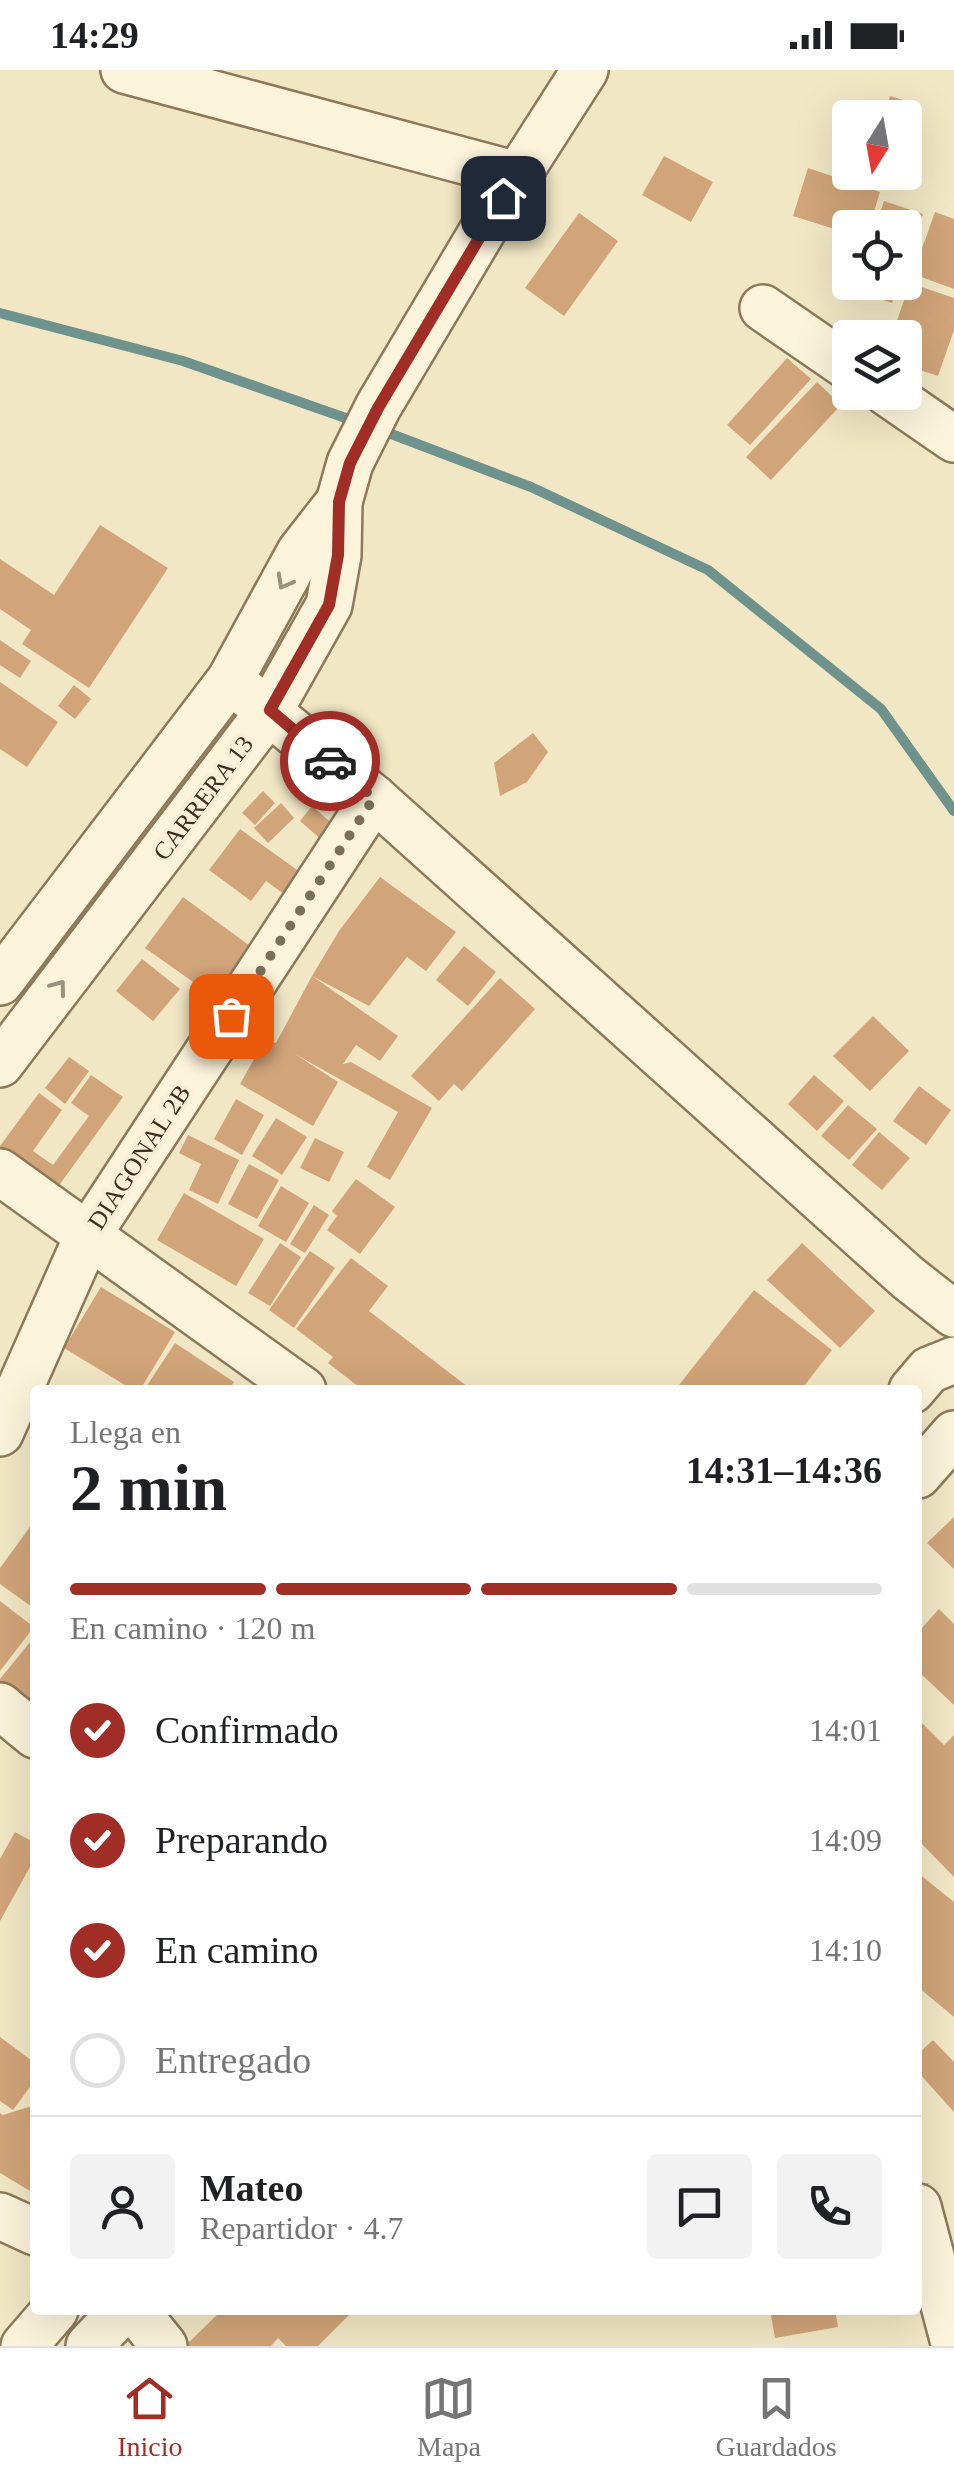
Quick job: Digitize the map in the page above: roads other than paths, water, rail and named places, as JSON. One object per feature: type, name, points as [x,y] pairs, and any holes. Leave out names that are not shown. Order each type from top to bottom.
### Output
[{"type":"street","points":[[124,70],[517,175]]},
{"type":"street","name":"CARRERA 13","points":[[0,982],[230,680],[300,552],[345,482],[378,408],[517,175],[585,70]]},
{"type":"street","points":[[764,308],[832,355]]},
{"type":"street","points":[[912,410],[954,439]]},
{"type":"street","name":"CARRERA 13","points":[[0,1064],[270,710],[329,605],[345,482]]},
{"type":"street","points":[[230,680],[374,798],[907,1277],[954,1314]]},
{"type":"street","name":"DIAGONAL 2B","points":[[0,1432],[88,1235],[374,798]]},
{"type":"street","points":[[112,835],[152,865]]},
{"type":"street","points":[[0,1172],[297,1385]]},
{"type":"street","points":[[916,1385],[929,1370],[954,1360]]},
{"type":"street","points":[[922,1470],[954,1434]]},
{"type":"street","points":[[0,1706],[30,1732]]},
{"type":"street","points":[[0,2216],[30,2230]]},
{"type":"street","points":[[922,2222],[954,2343]]},
{"type":"street","points":[[24,2346],[51,2315]]},
{"type":"street","points":[[90,2346],[118,2315]]},
{"type":"street","points":[[138,2315],[164,2346]]},
{"type":"waterway","points":[[0,313],[183,361],[357,422]]},
{"type":"waterway","points":[[378,429],[531,487],[708,570],[881,709],[954,811]]}]
